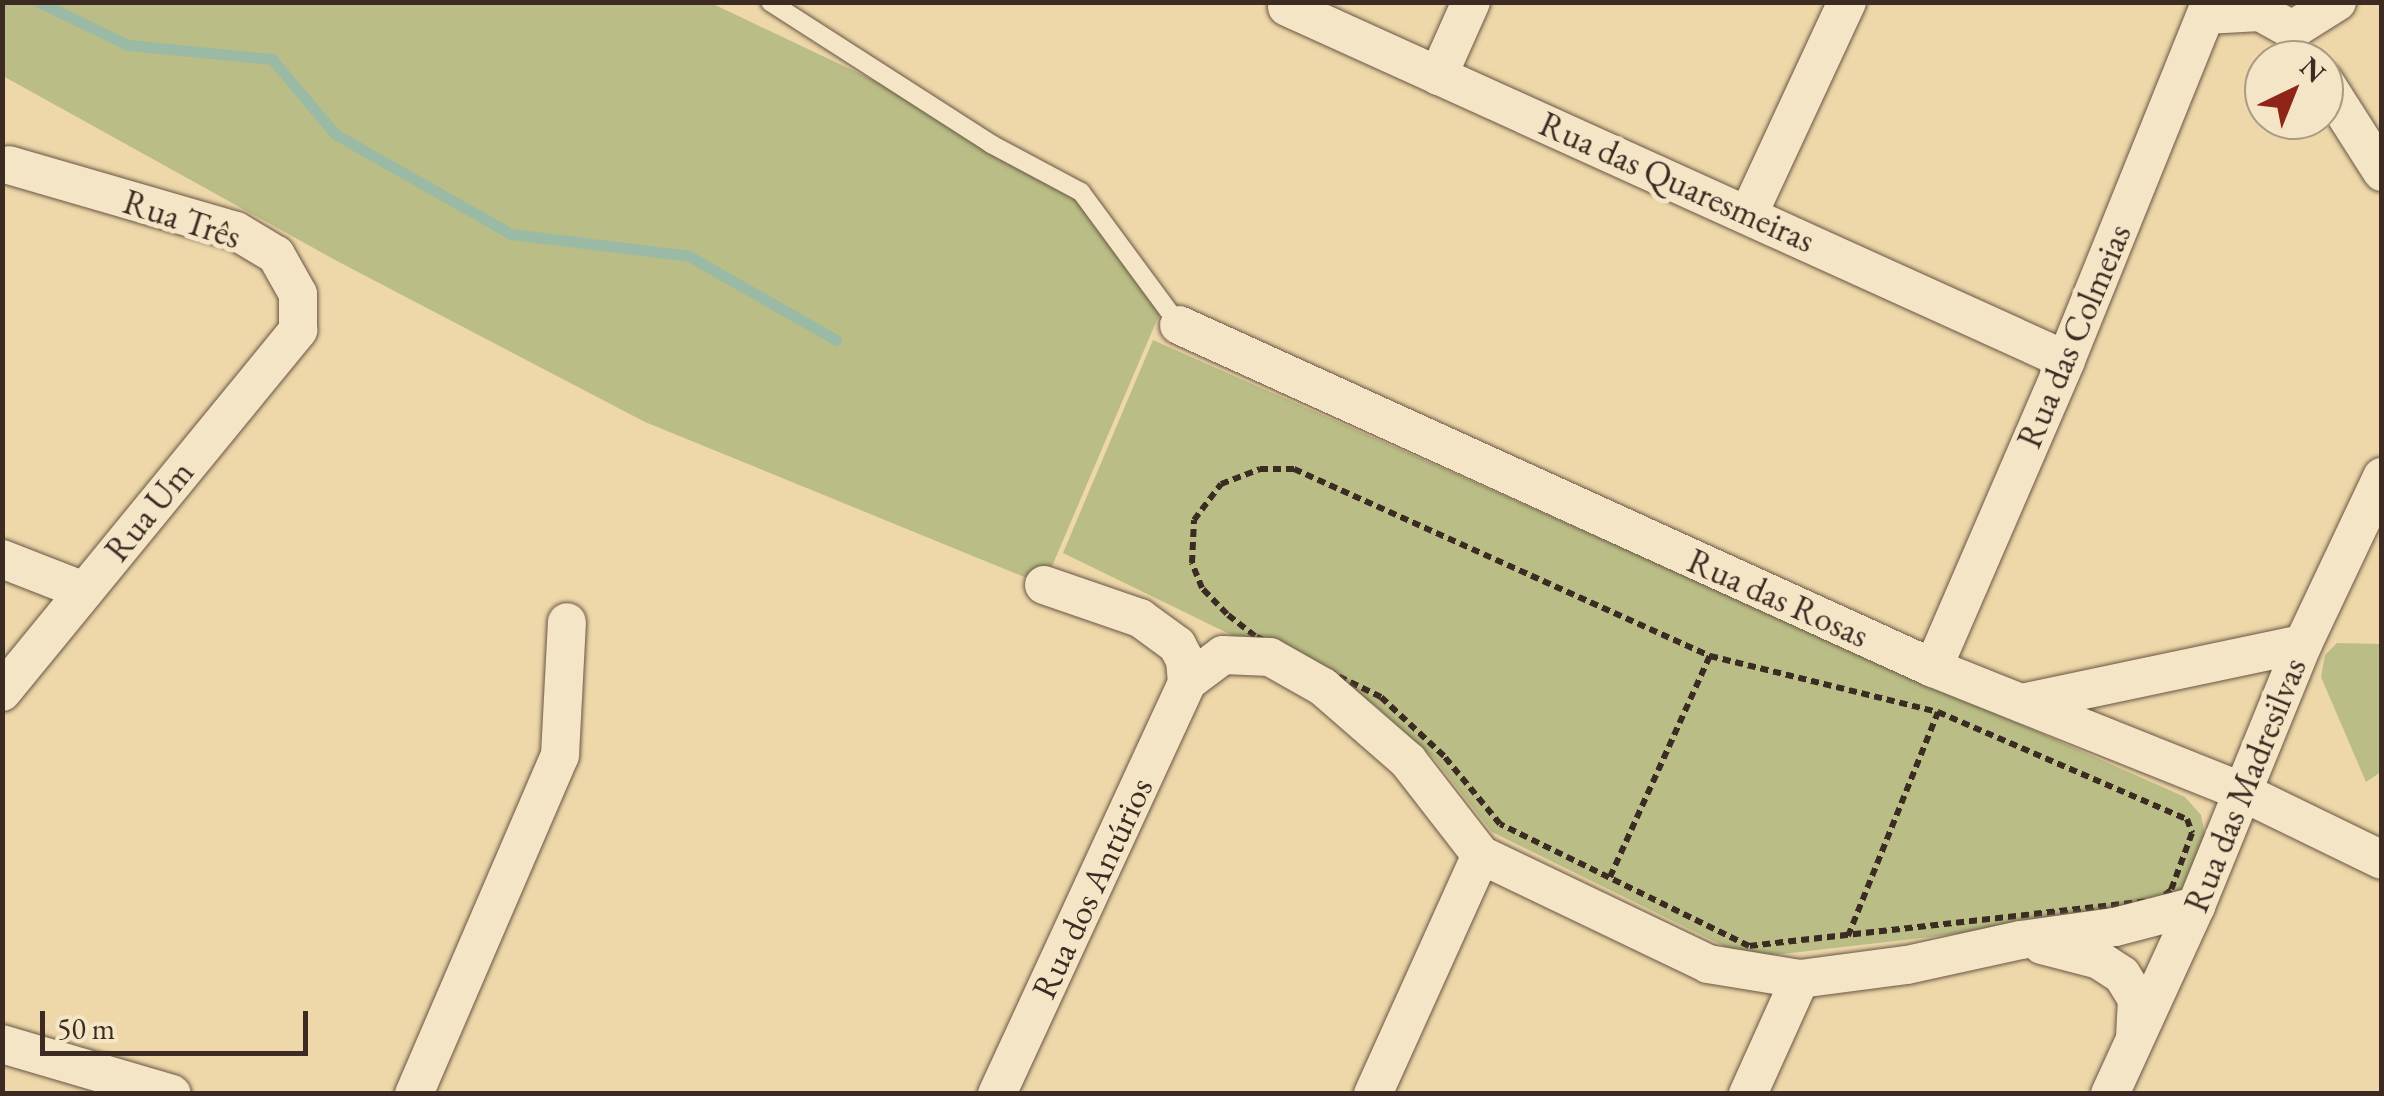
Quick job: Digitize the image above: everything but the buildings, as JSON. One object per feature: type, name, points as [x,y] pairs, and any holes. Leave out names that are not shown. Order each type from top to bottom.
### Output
[{"type":"street","points":[[1438,76],[1471,2]]},
{"type":"street","points":[[1749,214],[1847,2]]},
{"type":"street","points":[[2208,9],[2260,12],[2294,31],[2337,2]]},
{"type":"street","name":"Rua das Quaresmeiras","points":[[1283,5],[2066,360]]},
{"type":"street","name":"Rua das Colmeias","points":[[1933,668],[2066,360],[2208,9]]},
{"type":"street","points":[[2344,112],[2382,172]]},
{"type":"street","name":"Rua Três","points":[[8,165],[236,231],[276,255],[298,294],[298,330]]},
{"type":"street","name":"Rua das Rosas","points":[[1179,326],[1933,668],[2240,791],[2382,860]]},
{"type":"street","name":"Rua Um","points":[[2,692],[298,330]]},
{"type":"street","name":"Rua das Madresilvas","points":[[2110,1094],[2196,906],[2303,644],[2382,476]]},
{"type":"street","points":[[2,559],[84,590]]},
{"type":"street","points":[[1044,585],[1140,618],[1178,645],[1186,660],[1187,682]]},
{"type":"street","points":[[414,1094],[560,754],[566,622]]},
{"type":"street","points":[[2022,703],[2303,644]]},
{"type":"street","points":[[1187,682],[1223,655],[1270,657],[1323,687],[1408,761],[1481,855],[1708,964],[1800,979],[1907,965],[2020,940],[2115,926],[2196,906]]},
{"type":"street","name":"Rua dos Antúrios","points":[[998,1094],[1187,682]]},
{"type":"street","points":[[1372,1094],[1481,855]]},
{"type":"street","points":[[2020,940],[2100,960],[2122,976],[2137,999],[2139,1019],[2132,1046]]},
{"type":"street","points":[[1748,1094],[1800,979]]},
{"type":"street","points":[[2,1044],[172,1094]]},
{"type":"lane","points":[[770,2],[991,144],[1081,192],[1179,326]]},
{"type":"path","points":[[1294,468],[1710,656],[1938,712],[2186,820],[2192,833],[2172,890],[2158,900],[1749,946],[1500,824],[1444,756],[1381,697],[1255,636],[1202,588],[1192,563],[1194,520],[1221,484],[1231,478],[1260,469],[1294,468]]},
{"type":"path","points":[[1610,878],[1710,656]]},
{"type":"path","points":[[1848,936],[1938,712]]},
{"type":"green space","points":[[3,3],[711,3],[943,113],[1081,192],[1165,301],[1044,585],[645,422],[337,261],[3,76]]},
{"type":"green space","points":[[1153,340],[2185,797],[2201,815],[2205,835],[2184,898],[2165,910],[1748,958],[1492,832],[1434,758],[1373,704],[1063,553]]},
{"type":"green space","points":[[2337,643],[2381,644],[2381,772],[2366,782],[2321,677],[2325,655]]},
{"type":"waterway","points":[[39,2],[128,45],[272,59],[335,134],[511,234],[689,256],[836,340]]}]
